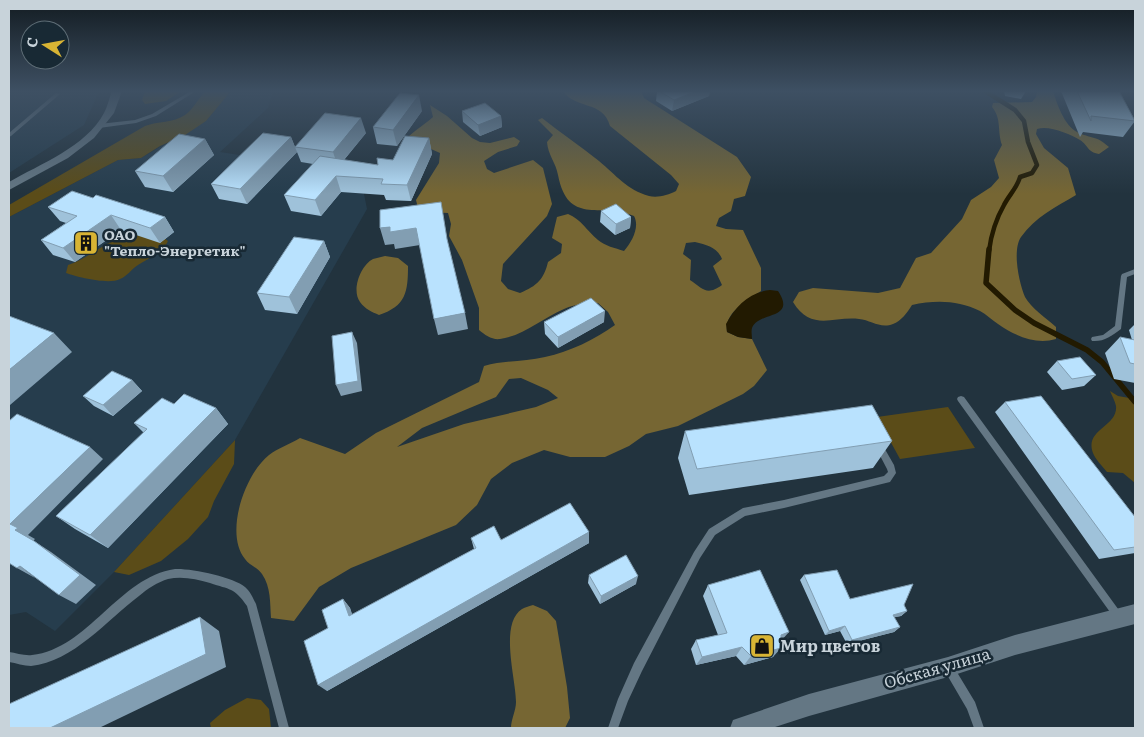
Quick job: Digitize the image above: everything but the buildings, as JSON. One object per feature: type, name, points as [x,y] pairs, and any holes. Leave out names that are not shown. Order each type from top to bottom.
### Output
[{"type":"street","points":[[9,187],[65,154],[99,126]]},
{"type":"street","name":"Обская улица","points":[[741,728],[809,705],[948,667],[1014,645],[1127,616]]},
{"type":"lane","points":[[9,135],[20,125]]},
{"type":"lane","points":[[99,126],[105,125]]},
{"type":"lane","points":[[1095,338],[1105,337],[1118,327],[1124,276],[1135,271]]},
{"type":"lane","points":[[961,399],[1127,616]]},
{"type":"lane","points":[[613,728],[623,699],[638,667],[697,555],[712,532],[743,512],[887,479],[892,473],[892,468],[874,436]]},
{"type":"lane","points":[[9,657],[21,662],[46,659],[80,640],[112,609],[139,590],[164,576],[191,573],[240,589],[251,604],[284,728]]},
{"type":"lane","points":[[948,667],[971,706],[979,728]]},
{"type":"shaded area","points":[[9,125],[83,125],[9,173]]},
{"type":"shaded area","points":[[198,125],[249,125],[220,152],[246,156],[287,148],[323,155],[360,174],[367,209],[235,440],[114,572],[55,631],[26,612],[9,615],[9,217],[118,160],[141,158]]},
{"type":"shaded area","points":[[199,125],[141,158],[118,160],[9,217],[9,205],[145,126]]},
{"type":"shaded area","points":[[422,125],[458,125],[472,138],[480,142],[490,143],[514,137],[520,141],[517,146],[498,152],[484,161],[487,169],[494,173],[533,160],[543,168],[552,204],[547,216],[503,264],[501,281],[508,289],[520,293],[531,288],[539,281],[548,262],[561,253],[562,244],[552,238],[557,217],[568,214],[573,216],[601,242],[624,251],[636,230],[634,216],[621,212],[577,207],[569,201],[563,191],[548,147],[547,142],[553,135],[543,125],[552,125],[634,190],[652,197],[663,196],[676,191],[679,184],[671,175],[610,126],[687,125],[737,157],[751,177],[745,196],[734,199],[731,211],[719,218],[716,226],[726,229],[743,230],[761,268],[761,291],[743,303],[733,313],[727,325],[727,332],[738,337],[752,339],[767,370],[754,386],[743,394],[678,426],[646,434],[629,446],[605,457],[570,457],[544,450],[512,463],[491,479],[477,505],[456,525],[351,568],[319,587],[294,621],[271,618],[270,595],[265,579],[245,559],[239,548],[237,534],[237,520],[245,489],[260,464],[269,455],[300,438],[345,454],[376,433],[479,382],[484,366],[537,359],[564,352],[591,340],[615,325],[608,312],[598,303],[594,303],[568,307],[525,331],[500,339],[494,339],[479,330],[479,308],[462,260],[449,236],[451,224],[448,213],[428,212],[418,208],[416,200],[439,163],[440,153],[431,149],[403,143]],"holes":[[[695,242],[714,249],[722,259],[713,266],[722,285],[709,291],[690,280],[691,260],[683,254],[686,243]],[[521,378],[548,390],[558,398],[536,407],[464,424],[397,447],[422,428],[496,397],[509,379]]]},
{"type":"shaded area","points":[[999,125],[1069,125],[1077,132],[1100,141],[1109,147],[1099,154],[1095,153],[1080,140],[1065,133],[1047,128],[1037,129],[1036,134],[1044,148],[1068,168],[1076,195],[1046,213],[1033,224],[1021,237],[1017,250],[1019,275],[1025,297],[1035,309],[1056,327],[1056,339],[1041,341],[1019,336],[972,307],[946,302],[912,305],[901,319],[896,323],[888,325],[880,325],[859,319],[815,320],[807,317],[800,311],[793,302],[799,292],[813,288],[878,293],[900,288],[916,258],[931,253],[962,219],[971,200],[991,187],[999,178],[994,160],[1002,145]]},
{"type":"shaded area","points":[[138,234],[161,236],[168,241],[159,253],[136,267],[123,278],[115,281],[101,281],[66,273],[68,265],[86,257],[110,242]]},
{"type":"shaded area","points":[[385,256],[398,258],[408,266],[407,283],[404,297],[400,302],[395,307],[379,315],[366,308],[360,302],[357,297],[357,285],[361,272],[369,262]]},
{"type":"shaded area","points":[[762,291],[778,291],[783,300],[783,307],[775,314],[756,323],[752,328],[752,339],[738,337],[727,332],[726,324],[738,306],[749,297]]},
{"type":"shaded area","points":[[1110,391],[1118,396],[1135,399],[1135,483],[1123,473],[1107,472],[1093,453],[1091,445],[1093,438],[1112,419],[1115,413],[1116,406]]},
{"type":"shaded area","points":[[948,407],[975,448],[900,459],[877,417]]},
{"type":"shaded area","points":[[235,440],[234,464],[214,501],[208,517],[188,539],[161,561],[129,575],[114,572]]},
{"type":"shaded area","points":[[533,605],[547,611],[556,621],[570,718],[565,728],[511,728],[516,702],[510,652],[511,627],[515,616],[522,609]]},
{"type":"shaded area","points":[[247,698],[261,700],[269,709],[271,728],[211,728],[210,723],[225,710]]},
{"type":"waterway","points":[[989,251],[994,227],[1006,201],[1020,177],[1032,173],[1037,165],[1028,142],[1025,125]]},
{"type":"waterway","points":[[989,249],[986,283],[1015,310],[1034,323],[1087,350],[1102,362],[1135,402]]},
{"type":"place","name":"ОАО \"Тепло-Энергетик\"","points":[[86,243]]},
{"type":"place","name":"Мир цветов","points":[[762,646]]}]
